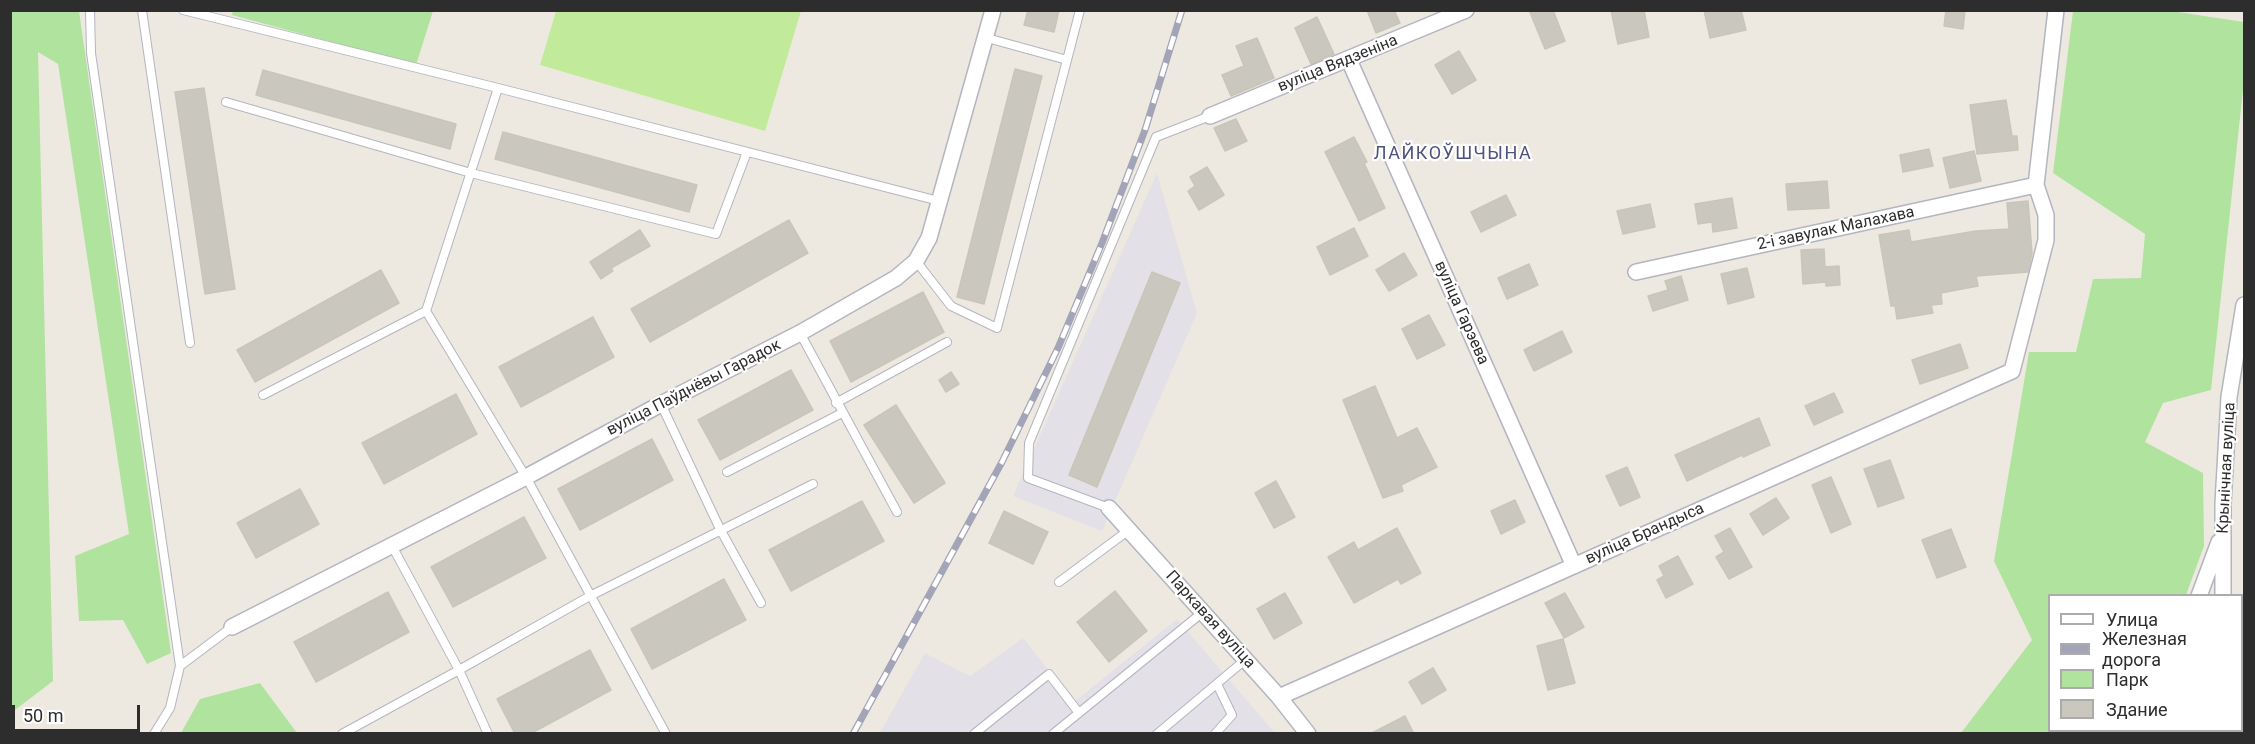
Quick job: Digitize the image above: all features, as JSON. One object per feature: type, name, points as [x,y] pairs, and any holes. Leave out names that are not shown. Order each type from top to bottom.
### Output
[{"type":"street","name":"вуліца Паўднёвы Гарадок","points":[[232,627],[526,477],[661,404],[800,333],[896,278],[916,261],[929,238],[993,10]]},
{"type":"street","name":"вуліца Вядзеніна","points":[[1210,116],[1466,10]]},
{"type":"street","points":[[2036,185],[2056,10]]},
{"type":"street","name":"вуліца Гарэева","points":[[1349,60],[1574,566]]},
{"type":"street","name":"2-і завулак Малахава","points":[[1636,272],[2036,185]]},
{"type":"street","name":"вуліца Брандыса","points":[[1279,697],[2012,371],[2046,240],[2046,215],[2036,185]]},
{"type":"street","name":"Крынічная вуліца","points":[[2223,594],[2223,532],[2229,397],[2244,305]]},
{"type":"street","name":"Паркавая вуліца","points":[[1109,507],[1279,697],[1308,733]]},
{"type":"street","points":[[2200,594],[2223,532]]},
{"type":"lane","points":[[90,10],[91,53],[180,666],[170,708],[154,734]]},
{"type":"lane","points":[[142,10],[190,343]]},
{"type":"lane","points":[[183,10],[939,201]]},
{"type":"lane","points":[[916,261],[951,306],[997,328],[1080,10]]},
{"type":"lane","points":[[987,38],[1067,60]]},
{"type":"lane","points":[[263,395],[426,311],[498,88]]},
{"type":"lane","points":[[226,102],[471,173],[716,234],[747,152]]},
{"type":"lane","points":[[1109,507],[1028,478],[1029,443],[1156,137],[1210,116]]},
{"type":"lane","points":[[426,311],[526,477],[666,734]]},
{"type":"lane","points":[[800,333],[897,512]]},
{"type":"lane","points":[[836,403],[947,342]]},
{"type":"lane","points":[[661,404],[720,529],[761,603]]},
{"type":"lane","points":[[727,472],[842,413]]},
{"type":"lane","points":[[342,734],[590,596],[813,484]]},
{"type":"lane","points":[[1059,582],[1129,530]]},
{"type":"lane","points":[[391,544],[459,670],[488,734]]},
{"type":"lane","points":[[1053,734],[1203,612]]},
{"type":"lane","points":[[180,666],[232,627]]},
{"type":"lane","points":[[1157,734],[1245,660]]},
{"type":"lane","points":[[974,734],[1049,674],[1079,713]]},
{"type":"lane","points":[[1215,734],[1232,715],[1217,684]]},
{"type":"shaded area","points":[[1157,173],[1197,313],[1102,531],[1013,496]]},
{"type":"shaded area","points":[[1177,619],[1275,733],[879,734],[925,653],[970,676],[1023,638],[1074,702]]},
{"type":"green space","points":[[11,10],[79,11],[171,653],[147,664],[123,620],[79,621],[75,556],[129,534],[58,64],[38,52],[53,681],[11,713]]},
{"type":"green space","points":[[233,10],[433,11],[416,65],[232,15]]},
{"type":"green space","points":[[556,10],[801,11],[765,131],[540,65]]},
{"type":"green space","points":[[2073,11],[2171,11],[2244,22],[2244,80],[2211,390],[2163,403],[2145,442],[2203,473],[2204,546],[2186,594],[2048,594],[2048,732],[2136,732],[1961,733],[2032,640],[1994,561],[2029,352],[2076,352],[2093,279],[2141,278],[2145,234],[2053,173]]},
{"type":"green space","points":[[260,683],[297,733],[181,733],[200,699]]},
{"type":"building","points":[[1028,10],[1059,10],[1054,32],[1024,25]]},
{"type":"building","points":[[1367,10],[1394,10],[1400,23],[1376,33]]},
{"type":"building","points":[[1529,10],[1553,10],[1565,41],[1545,49]]},
{"type":"building","points":[[1611,10],[1644,10],[1649,37],[1618,44]]},
{"type":"building","points":[[1704,10],[1741,10],[1746,30],[1710,38]]},
{"type":"building","points":[[1946,10],[1965,10],[1963,29],[1944,26]]},
{"type":"building","points":[[1317,17],[1334,54],[1311,64],[1295,28]]},
{"type":"building","points":[[1257,38],[1274,78],[1231,96],[1222,75],[1244,66],[1236,46]]},
{"type":"building","points":[[1459,51],[1476,80],[1452,94],[1435,65]]},
{"type":"building","points":[[1015,69],[1042,76],[984,304],[957,297]]},
{"type":"building","points":[[263,70],[456,124],[450,149],[256,95]]},
{"type":"building","points":[[204,88],[235,289],[205,294],[175,92]]},
{"type":"building","points":[[2006,100],[2012,136],[2017,136],[2018,150],[1977,154],[1970,105]]},
{"type":"building","points":[[1236,119],[1247,141],[1225,151],[1214,128]]},
{"type":"building","points":[[503,132],[697,185],[689,212],[495,159]]},
{"type":"building","points":[[1354,137],[1367,162],[1364,163],[1385,208],[1359,221],[1325,152]]},
{"type":"building","points":[[1929,149],[1933,166],[1903,172],[1900,155]]},
{"type":"building","points":[[1974,151],[1981,181],[1950,188],[1943,158]]},
{"type":"building","points":[[1207,167],[1224,195],[1199,210],[1188,191],[1195,186],[1190,177]]},
{"type":"building","points":[[1827,181],[1829,208],[1788,210],[1786,184]]},
{"type":"building","points":[[1506,195],[1516,215],[1481,232],[1471,212]]},
{"type":"building","points":[[1732,198],[1737,228],[1713,232],[1712,222],[1698,224],[1695,204]]},
{"type":"building","points":[[2028,201],[2032,253],[2028,272],[1976,276],[1978,286],[1941,293],[1942,304],[1931,305],[1933,313],[1897,319],[1895,306],[1891,306],[1879,235],[1909,230],[1911,242],[1976,231],[2009,229],[2007,203]]},
{"type":"building","points":[[1650,204],[1655,227],[1623,234],[1617,211]]},
{"type":"building","points":[[789,220],[808,253],[650,342],[631,309]]},
{"type":"building","points":[[1354,228],[1368,256],[1330,275],[1317,247]]},
{"type":"building","points":[[640,230],[650,246],[611,268],[613,271],[601,279],[590,262]]},
{"type":"building","points":[[1824,249],[1825,267],[1839,266],[1840,285],[1826,286],[1826,282],[1803,284],[1801,250]]},
{"type":"building","points":[[1404,253],[1417,275],[1389,291],[1376,270]]},
{"type":"building","points":[[1529,264],[1538,285],[1507,299],[1498,278]]},
{"type":"building","points":[[1747,268],[1754,297],[1728,304],[1721,274]]},
{"type":"building","points":[[381,270],[399,303],[255,382],[237,350]]},
{"type":"building","points":[[1152,272],[1180,283],[1097,487],[1069,475]]},
{"type":"building","points":[[1681,276],[1688,300],[1653,311],[1648,296],[1668,290],[1665,281]]},
{"type":"building","points":[[923,292],[944,332],[851,382],[830,341]]},
{"type":"building","points":[[1429,315],[1445,345],[1417,359],[1402,329]]},
{"type":"building","points":[[593,317],[614,357],[521,407],[499,367]]},
{"type":"building","points":[[1562,331],[1572,352],[1534,371],[1524,350]]},
{"type":"building","points":[[1960,344],[1968,368],[1920,384],[1912,360]]},
{"type":"building","points":[[791,370],[813,410],[720,460],[698,420]]},
{"type":"building","points":[[951,372],[959,384],[946,392],[939,380]]},
{"type":"building","points":[[1375,386],[1397,438],[1417,428],[1437,467],[1401,485],[1403,491],[1383,498],[1343,400]]},
{"type":"building","points":[[1834,393],[1843,412],[1814,425],[1805,406]]},
{"type":"building","points":[[456,394],[477,434],[384,484],[362,443]]},
{"type":"building","points":[[896,405],[945,483],[914,503],[864,425]]},
{"type":"building","points":[[1759,418],[1770,445],[1743,457],[1742,455],[1687,481],[1675,455]]},
{"type":"building","points":[[652,439],[673,480],[580,530],[558,489]]},
{"type":"building","points":[[1890,460],[1904,498],[1878,507],[1864,469]]},
{"type":"building","points":[[1627,467],[1640,497],[1620,506],[1606,476]]},
{"type":"building","points":[[1831,477],[1851,524],[1831,533],[1812,485]]},
{"type":"building","points":[[1276,481],[1295,517],[1274,528],[1255,493]]},
{"type":"building","points":[[300,489],[319,524],[256,558],[237,523]]},
{"type":"building","points":[[1776,498],[1789,518],[1763,535],[1750,514]]},
{"type":"building","points":[[1515,500],[1525,522],[1501,534],[1491,511]]},
{"type":"building","points":[[862,501],[884,541],[791,591],[769,550]]},
{"type":"building","points":[[1004,511],[1048,532],[1033,564],[989,543]]},
{"type":"building","points":[[524,517],[546,558],[453,607],[431,567]]},
{"type":"building","points":[[1397,528],[1421,573],[1401,584],[1398,579],[1354,603],[1328,557],[1354,542],[1358,550]]},
{"type":"building","points":[[1730,528],[1752,567],[1729,579],[1716,557],[1724,552],[1715,536]]},
{"type":"building","points":[[1951,529],[1966,567],[1937,578],[1922,540]]},
{"type":"building","points":[[1678,556],[1693,584],[1666,598],[1657,580],[1664,576],[1659,566]]},
{"type":"building","points":[[724,579],[746,620],[652,669],[631,629]]},
{"type":"building","points":[[1115,591],[1147,631],[1109,662],[1077,622]]},
{"type":"building","points":[[388,592],[409,632],[316,682],[294,642]]},
{"type":"building","points":[[1285,593],[1302,623],[1274,639],[1257,609]]},
{"type":"building","points":[[1565,593],[1584,627],[1564,638],[1545,603]]},
{"type":"building","points":[[1563,639],[1575,683],[1548,690],[1537,646]]},
{"type":"building","points":[[590,650],[611,690],[530,734],[515,734],[497,699]]},
{"type":"building","points":[[1433,668],[1446,690],[1422,704],[1409,682]]},
{"type":"building","points":[[1405,716],[1414,734],[1370,734]]},
{"type":"railway","points":[[853,734],[1002,462],[1058,348],[1102,243],[1145,130],[1182,10]]},
{"type":"district","name":"ЛАЙКОЎШЧЫНА","points":[[1453,154]]}]
